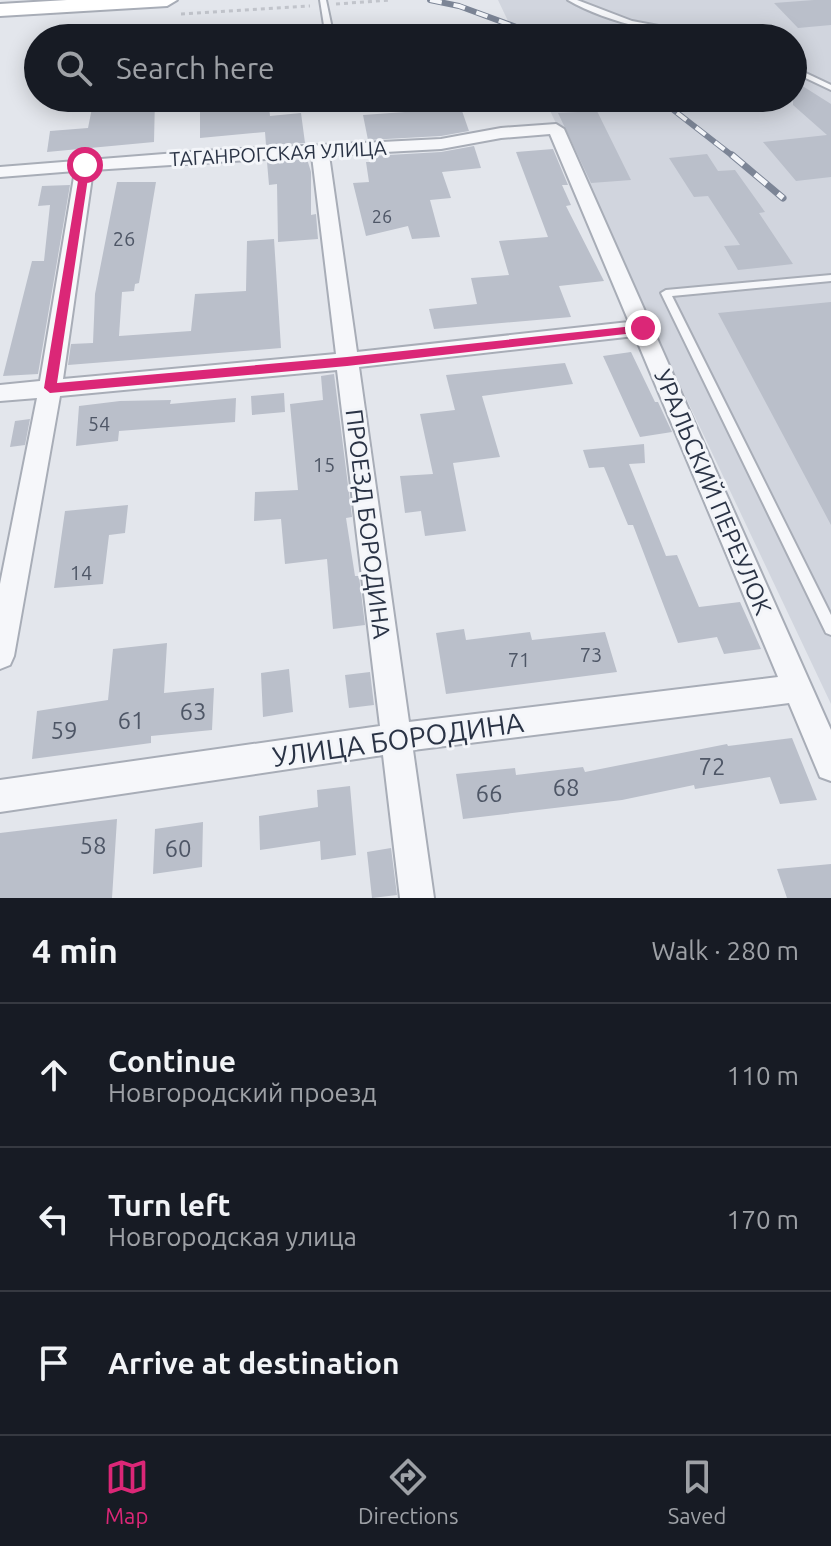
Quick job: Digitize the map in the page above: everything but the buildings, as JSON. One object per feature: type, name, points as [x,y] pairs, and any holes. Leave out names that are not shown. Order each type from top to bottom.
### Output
[{"type":"main road","points":[[0,10],[169,7]]},
{"type":"street","name":"ТАГАНРОГСКАЯ УЛИЦА","points":[[0,172],[441,144],[501,133],[556,129]]},
{"type":"street","name":"УРАЛЬСКИЙ ПЕРЕУЛОК","points":[[556,129],[831,766]]},
{"type":"street","name":"ПРОЕЗД БОРОДИНА","points":[[320,150],[417,898]]},
{"type":"street","points":[[0,656],[50,388],[85,165]]},
{"type":"street","points":[[0,393],[347,361],[643,328]]},
{"type":"street","name":"УЛИЦА БОРОДИНА","points":[[0,796],[396,738],[797,688]]},
{"type":"lane","points":[[571,0],[636,24]]},
{"type":"lane","points":[[324,2],[328,24]]},
{"type":"lane","points":[[807,76],[831,88]]},
{"type":"lane","points":[[831,278],[666,293],[831,629]]},
{"type":"path","points":[[169,7],[391,0]]},
{"type":"shaded area","points":[[498,0],[831,0],[831,704],[551,112],[807,112],[807,24],[509,24]]},
{"type":"railway","points":[[430,0],[459,6],[508,24]]},
{"type":"railway","points":[[676,112],[734,157]]},
{"type":"railway","points":[[732,155],[783,198]]},
{"type":"route","points":[[85,165],[50,388],[347,361],[643,328]]}]
